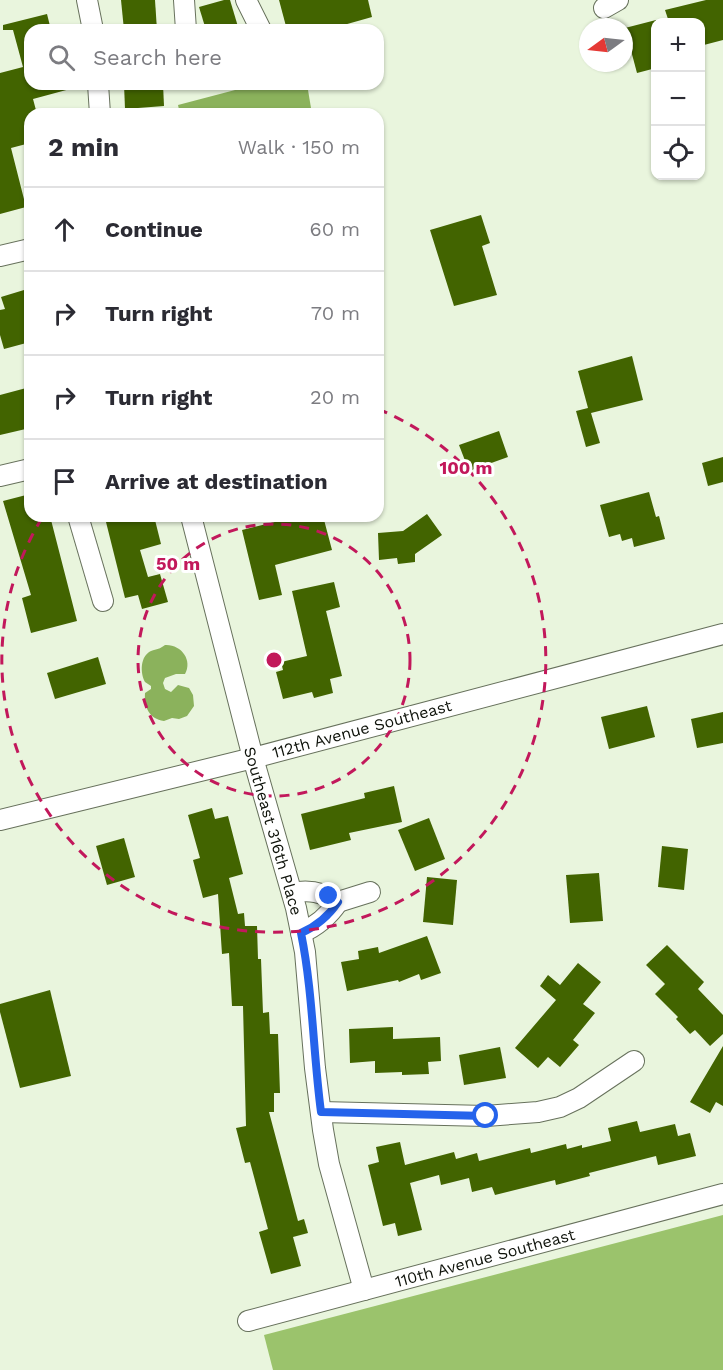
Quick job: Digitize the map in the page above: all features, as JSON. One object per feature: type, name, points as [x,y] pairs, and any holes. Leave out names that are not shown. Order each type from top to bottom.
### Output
[{"type":"street","points":[[87,0],[92,24]]},
{"type":"street","points":[[184,0],[186,24]]},
{"type":"street","points":[[246,0],[258,24]]},
{"type":"street","points":[[98,90],[100,108]]},
{"type":"street","points":[[0,256],[24,250]]},
{"type":"street","points":[[0,476],[24,470]]},
{"type":"street","points":[[80,522],[103,601]]},
{"type":"street","name":"Southeast 316th Place","points":[[193,522],[301,933],[310,995],[315,1068],[329,1164],[364,1290]]},
{"type":"street","name":"112th Avenue Southeast","points":[[0,820],[253,758],[723,634]]},
{"type":"street","points":[[292,893],[319,892],[338,902]]},
{"type":"street","points":[[301,933],[326,918],[338,902],[370,892]]},
{"type":"street","points":[[321,1112],[486,1116],[538,1112],[560,1107],[579,1098],[633,1061]]},
{"type":"street","name":"110th Avenue Southeast","points":[[248,1321],[723,1194]]},
{"type":"shaded area","points":[[235,90],[308,90],[311,108],[179,108],[178,105]]},
{"type":"shaded area","points":[[165,645],[171,645],[180,650],[188,663],[185,674],[165,678],[163,683],[165,689],[171,692],[178,685],[189,688],[193,695],[194,706],[187,716],[164,721],[148,712],[145,693],[151,689],[151,686],[145,682],[142,670],[147,653]]},
{"type":"shaded area","points":[[723,1215],[723,1370],[273,1370],[264,1335]]},
{"type":"building","points":[[121,0],[155,0],[157,24],[123,24]]},
{"type":"building","points":[[230,0],[237,24],[204,24],[199,7]]},
{"type":"building","points":[[279,0],[368,0],[372,17],[347,24],[285,24]]},
{"type":"building","points":[[706,0],[723,0],[723,40],[705,45],[705,18],[668,18],[665,10]]},
{"type":"building","points":[[47,14],[50,24],[24,24],[24,90],[66,90],[33,99],[35,108],[24,108],[24,145],[11,148],[24,208],[0,214],[0,73],[23,67],[13,30],[3,30],[3,25]]},
{"type":"building","points":[[651,21],[651,69],[637,73],[633,58],[633,26]]},
{"type":"building","points":[[124,90],[163,90],[164,106],[125,108]]},
{"type":"building","points":[[481,215],[490,243],[482,246],[497,295],[454,306],[430,230]]},
{"type":"building","points":[[24,290],[24,344],[4,349],[0,335],[0,310],[5,309],[1,297]]},
{"type":"building","points":[[632,356],[643,400],[591,413],[600,443],[586,447],[576,411],[588,408],[578,371]]},
{"type":"building","points":[[24,389],[24,429],[0,435],[0,395]]},
{"type":"building","points":[[499,431],[508,457],[469,471],[459,445]]},
{"type":"building","points":[[723,457],[723,482],[708,486],[702,463]]},
{"type":"building","points":[[649,492],[665,539],[634,547],[632,538],[622,541],[620,534],[609,537],[600,505]]},
{"type":"building","points":[[24,496],[24,522],[52,522],[77,621],[31,633],[22,598],[31,595],[3,501]]},
{"type":"building","points":[[427,514],[442,535],[415,554],[415,562],[398,564],[397,558],[379,560],[378,533],[403,531]]},
{"type":"building","points":[[106,522],[156,522],[161,544],[140,550],[148,577],[160,574],[168,602],[142,609],[138,595],[125,598]]},
{"type":"building","points":[[275,522],[325,522],[332,550],[275,565],[282,595],[259,600],[242,530]]},
{"type":"building","points":[[334,582],[340,607],[326,611],[342,676],[330,679],[333,693],[314,698],[312,692],[283,699],[276,672],[283,670],[281,662],[307,656],[292,591]]},
{"type":"building","points":[[98,657],[106,684],[55,699],[47,673]]},
{"type":"building","points":[[647,706],[655,737],[609,749],[601,717]]},
{"type":"building","points":[[723,712],[723,743],[697,748],[691,719]]},
{"type":"building","points":[[394,786],[402,822],[349,833],[351,840],[310,850],[301,814],[365,798],[364,793]]},
{"type":"building","points":[[212,808],[215,819],[228,816],[243,874],[229,878],[238,914],[244,913],[245,926],[257,926],[263,1013],[269,1012],[270,1034],[278,1034],[280,1093],[274,1093],[274,1112],[269,1112],[298,1221],[304,1219],[308,1233],[293,1237],[301,1266],[271,1274],[259,1232],[268,1229],[250,1162],[245,1163],[236,1128],[246,1126],[243,1006],[232,1006],[229,953],[222,954],[218,894],[203,898],[193,860],[200,858],[188,815]]},
{"type":"building","points":[[429,818],[445,859],[415,871],[398,830]]},
{"type":"building","points":[[124,838],[135,877],[107,885],[96,846]]},
{"type":"building","points":[[662,846],[688,849],[684,890],[658,887]]},
{"type":"building","points":[[599,873],[603,921],[570,923],[566,875]]},
{"type":"building","points":[[427,877],[457,880],[453,925],[423,922]]},
{"type":"building","points":[[427,936],[441,973],[421,980],[419,974],[399,982],[398,980],[347,991],[341,962],[359,959],[358,951],[378,947],[379,953]]},
{"type":"building","points":[[667,945],[704,982],[698,989],[723,1015],[723,1034],[710,1046],[695,1030],[690,1034],[676,1019],[678,1017],[655,994],[665,984],[646,965]]},
{"type":"building","points":[[578,963],[601,982],[583,1004],[595,1013],[573,1040],[579,1045],[560,1067],[548,1057],[538,1068],[515,1048],[556,1000],[540,986],[548,975],[560,985]]},
{"type":"building","points":[[50,990],[71,1076],[20,1088],[0,1012],[0,1004]]},
{"type":"building","points":[[393,1027],[393,1039],[440,1037],[441,1061],[428,1062],[429,1074],[375,1073],[375,1061],[350,1063],[349,1029]]},
{"type":"building","points":[[723,1046],[723,1106],[716,1102],[710,1113],[690,1102]]},
{"type":"building","points":[[500,1047],[506,1078],[464,1085],[459,1055]]},
{"type":"building","points":[[637,1121],[640,1132],[675,1124],[678,1136],[690,1133],[696,1156],[658,1165],[656,1156],[589,1173],[590,1176],[556,1185],[555,1180],[495,1195],[492,1187],[472,1192],[469,1178],[441,1185],[439,1175],[410,1183],[422,1230],[398,1236],[395,1223],[383,1226],[368,1165],[379,1162],[376,1147],[400,1142],[405,1165],[454,1152],[456,1159],[477,1153],[479,1161],[530,1148],[531,1153],[566,1144],[567,1149],[582,1145],[582,1148],[611,1141],[608,1128]]},
{"type":"route","points":[[329,896],[338,902],[326,918],[301,933],[310,995],[315,1068],[321,1112],[486,1116]]}]
